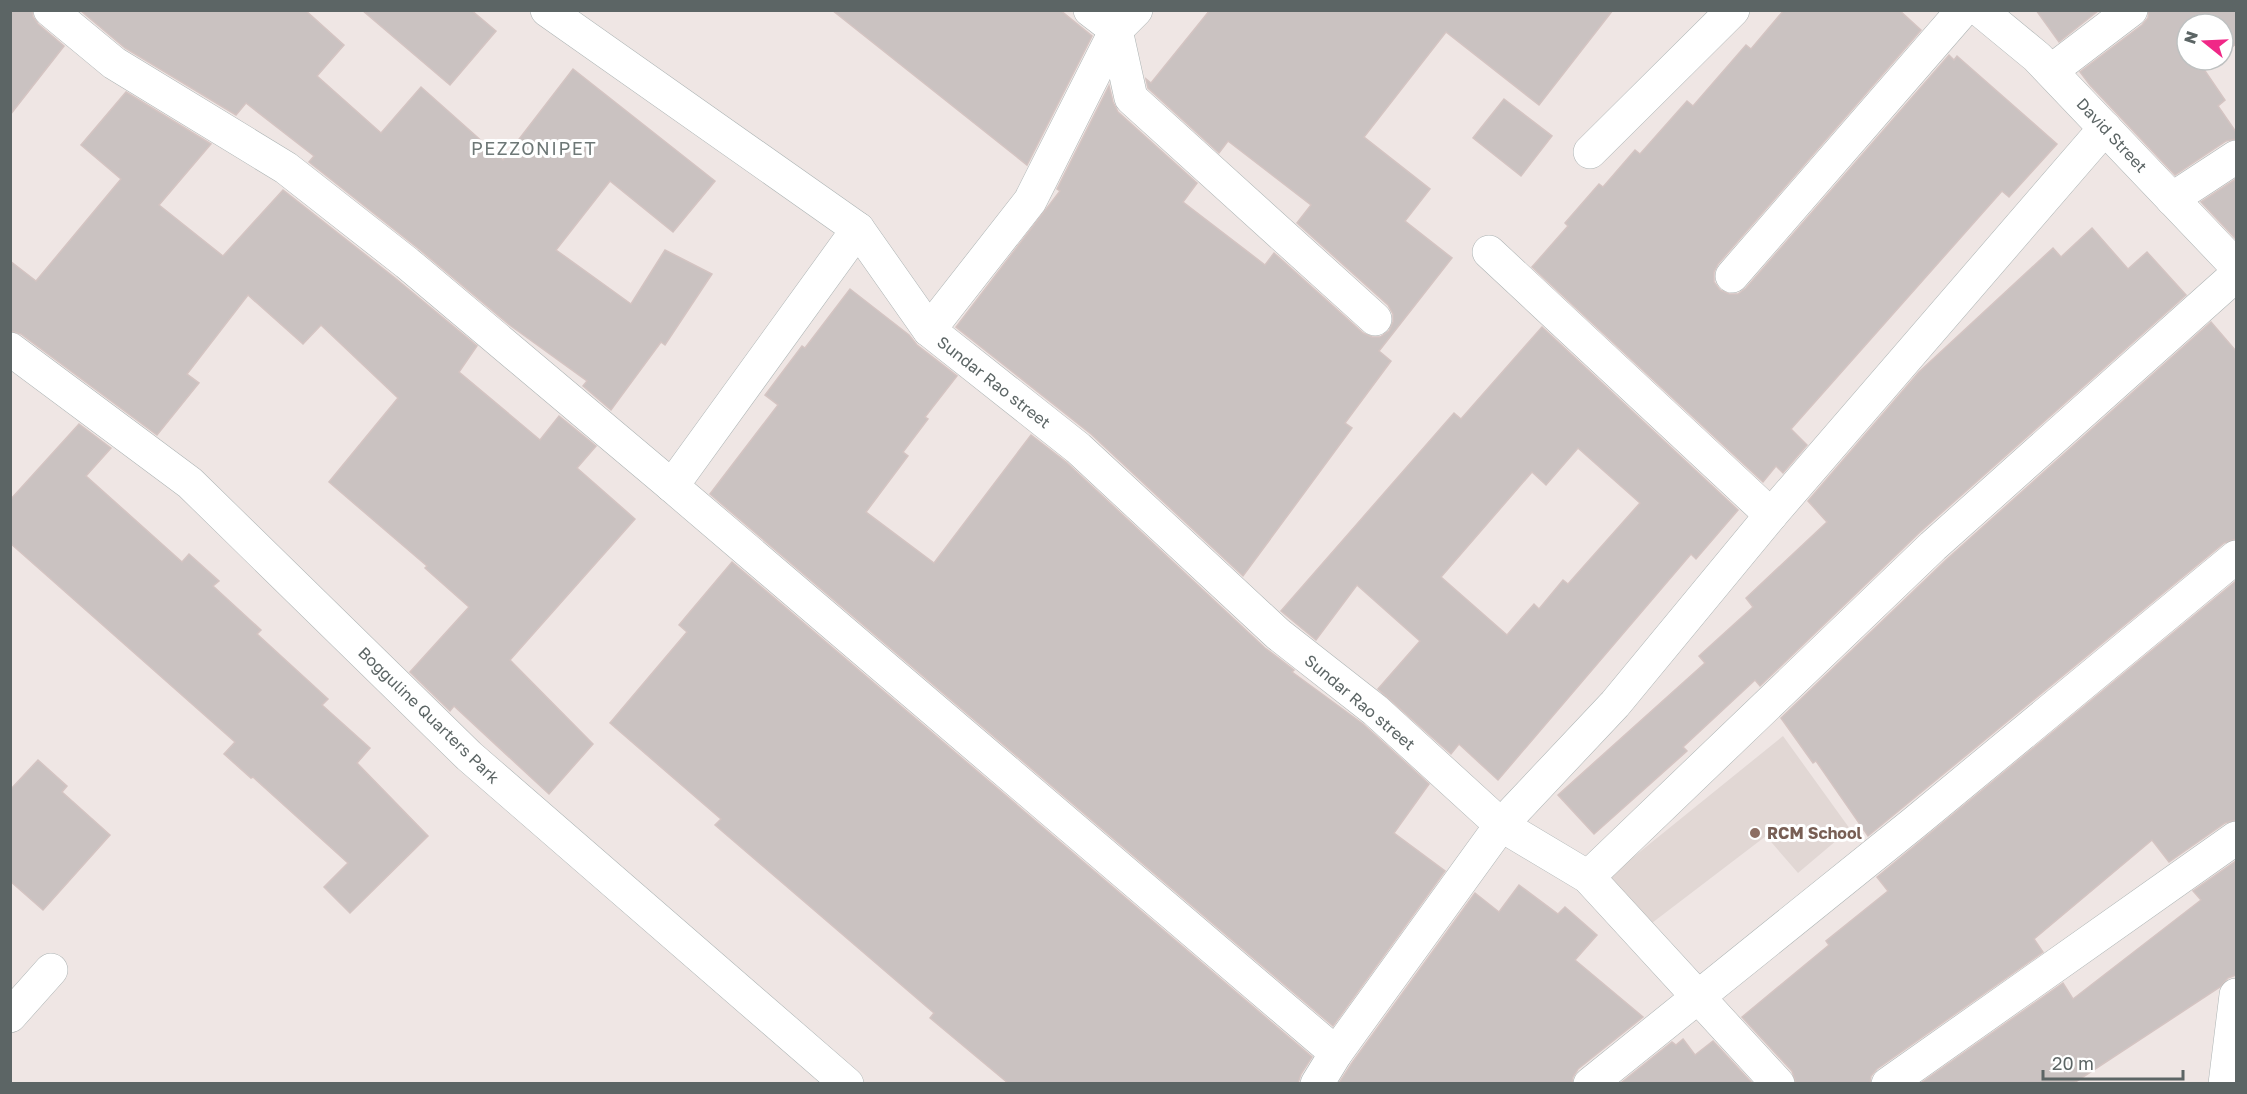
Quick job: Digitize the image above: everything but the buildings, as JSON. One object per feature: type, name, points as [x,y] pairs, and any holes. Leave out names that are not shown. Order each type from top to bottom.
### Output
[{"type":"street","points":[[50,10],[114,63],[286,168],[415,270],[672,486],[1336,1053]]},
{"type":"street","name":"Sundar Rao street","points":[[547,10],[858,230],[929,330],[1078,448],[1278,634],[1375,710],[1501,825],[1588,877],[1699,994],[1778,1083]]},
{"type":"street","points":[[1090,10],[1126,20]]},
{"type":"street","points":[[1590,152],[1733,10]]},
{"type":"street","points":[[1732,276],[1963,10]]},
{"type":"street","name":"David Street","points":[[1980,10],[2051,70],[2236,267]]},
{"type":"street","points":[[2051,70],[2131,10]]},
{"type":"street","points":[[1126,20],[1131,98],[1374,319]]},
{"type":"street","points":[[929,330],[1030,201],[1126,20]]},
{"type":"street","points":[[1317,1083],[1336,1053],[1501,825],[1615,704],[1771,515],[2105,128]]},
{"type":"street","points":[[2172,199],[2236,157]]},
{"type":"street","points":[[672,486],[858,230]]},
{"type":"street","points":[[1489,252],[1771,515]]},
{"type":"street","points":[[1588,877],[1933,546],[2236,275]]},
{"type":"street","name":"Bogguline Quarters Park","points":[[10,349],[190,483],[469,756],[847,1083]]},
{"type":"street","points":[[1590,1083],[1914,824],[2236,557]]},
{"type":"street","points":[[1888,1083],[2236,838]]},
{"type":"street","points":[[10,1016],[51,970]]},
{"type":"street","points":[[2225,1083],[2236,995]]},
{"type":"shaded area","name":"RCM School","points":[[1783,736],[1850,829],[1798,873],[1766,836],[1648,926],[1610,876]]},
{"type":"place","name":"RCM School","points":[[1755,833]]},
{"type":"district","name":"PEZZONIPET","points":[[534,149]]}]
